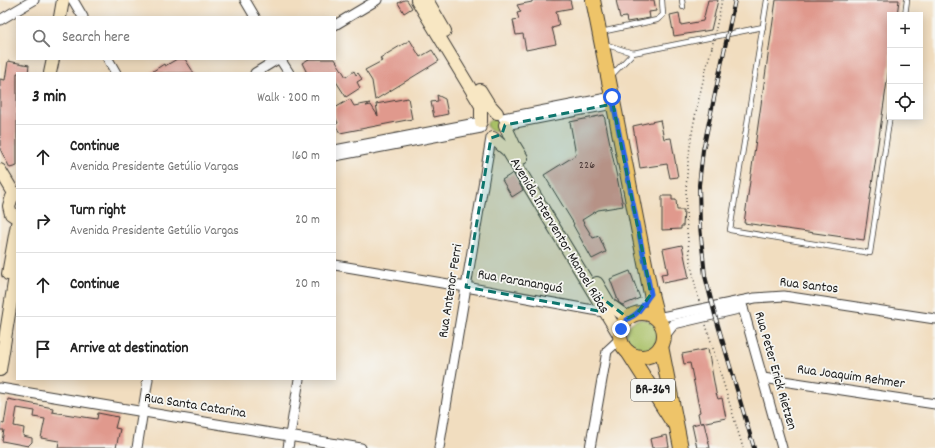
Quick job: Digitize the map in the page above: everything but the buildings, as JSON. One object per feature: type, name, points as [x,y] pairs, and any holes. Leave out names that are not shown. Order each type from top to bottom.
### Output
[{"type":"main road","name":"BR-369","points":[[593,0],[651,294],[657,318],[664,329],[662,342],[681,448]]},
{"type":"main road","points":[[621,338],[621,329],[651,294]]},
{"type":"main road","points":[[632,316],[649,314],[657,318]]},
{"type":"main road","name":"BR-369","points":[[621,338],[623,346],[677,428]]},
{"type":"main road","points":[[628,352],[637,356],[646,356],[654,353],[662,342]]},
{"type":"street","points":[[0,20],[34,0]]},
{"type":"street","points":[[52,16],[55,0]]},
{"type":"street","points":[[60,16],[63,0]]},
{"type":"street","points":[[73,0],[82,16]]},
{"type":"street","points":[[245,0],[254,16]]},
{"type":"street","points":[[336,24],[377,0]]},
{"type":"street","points":[[417,0],[481,106],[481,125],[484,135],[492,138],[502,134],[502,119]]},
{"type":"street","name":"Avenida Interventor Manoel Ribas","points":[[427,0],[488,103],[502,119],[541,198],[604,312],[621,338]]},
{"type":"street","points":[[42,72],[45,60]]},
{"type":"street","points":[[50,72],[52,60]]},
{"type":"street","points":[[109,60],[115,72]]},
{"type":"street","points":[[257,72],[277,60]]},
{"type":"street","points":[[280,60],[287,72]]},
{"type":"street","points":[[481,125],[483,118],[487,114],[502,119],[613,100]]},
{"type":"street","points":[[336,155],[481,125]]},
{"type":"street","name":"Avenida Interventor Manoel Ribas","points":[[492,138],[508,151],[541,198],[610,305],[632,316]]},
{"type":"street","name":"Rua Antenor Ferri","points":[[439,448],[492,138]]},
{"type":"street","points":[[0,170],[11,208],[0,323]]},
{"type":"street","points":[[0,183],[11,208]]},
{"type":"street","name":"Rua Parananguá","points":[[336,265],[604,312]]},
{"type":"street","points":[[0,370],[16,270]]},
{"type":"street","name":"Rua Santos","points":[[657,318],[703,314],[742,304],[761,297],[795,297],[935,319]]},
{"type":"street","name":"Rua Peter Erick Rietzen","points":[[742,304],[782,448]]},
{"type":"street","points":[[662,342],[674,324],[703,314]]},
{"type":"street","points":[[590,448],[607,351],[621,338]]},
{"type":"street","name":"Rua Joaquim Rehmer","points":[[763,378],[935,404]]},
{"type":"street","points":[[137,448],[148,380]]},
{"type":"street","points":[[288,448],[299,380]]},
{"type":"street","name":"Rua Santa Catarina","points":[[0,388],[361,448]]},
{"type":"lane","points":[[600,38],[657,20],[662,15],[662,0]]},
{"type":"lane","points":[[682,0],[683,8]]},
{"type":"lane","points":[[767,0],[730,230],[870,253],[889,120]]},
{"type":"lane","points":[[905,12],[907,0]]},
{"type":"lane","points":[[609,78],[633,53],[763,27]]},
{"type":"lane","points":[[600,38],[633,53]]},
{"type":"path","points":[[722,0],[694,119],[687,161],[686,224],[688,249],[693,276],[743,448]]},
{"type":"highlighted area","points":[[613,104],[651,294],[637,314],[628,318],[594,292],[604,312],[466,287],[491,138],[502,134],[505,125]]},
{"type":"green space","points":[[491,119],[495,119],[499,125],[495,131],[491,131],[487,127],[487,123]]},
{"type":"green space","points":[[639,319],[645,319],[655,326],[658,335],[657,341],[651,348],[645,351],[639,351],[629,344],[626,338],[626,332],[633,322]]},
{"type":"railway","points":[[735,0],[703,150],[699,185],[700,226],[705,276],[754,448]]},
{"type":"route","points":[[612,97],[651,294],[637,314],[628,318],[621,329]]}]
